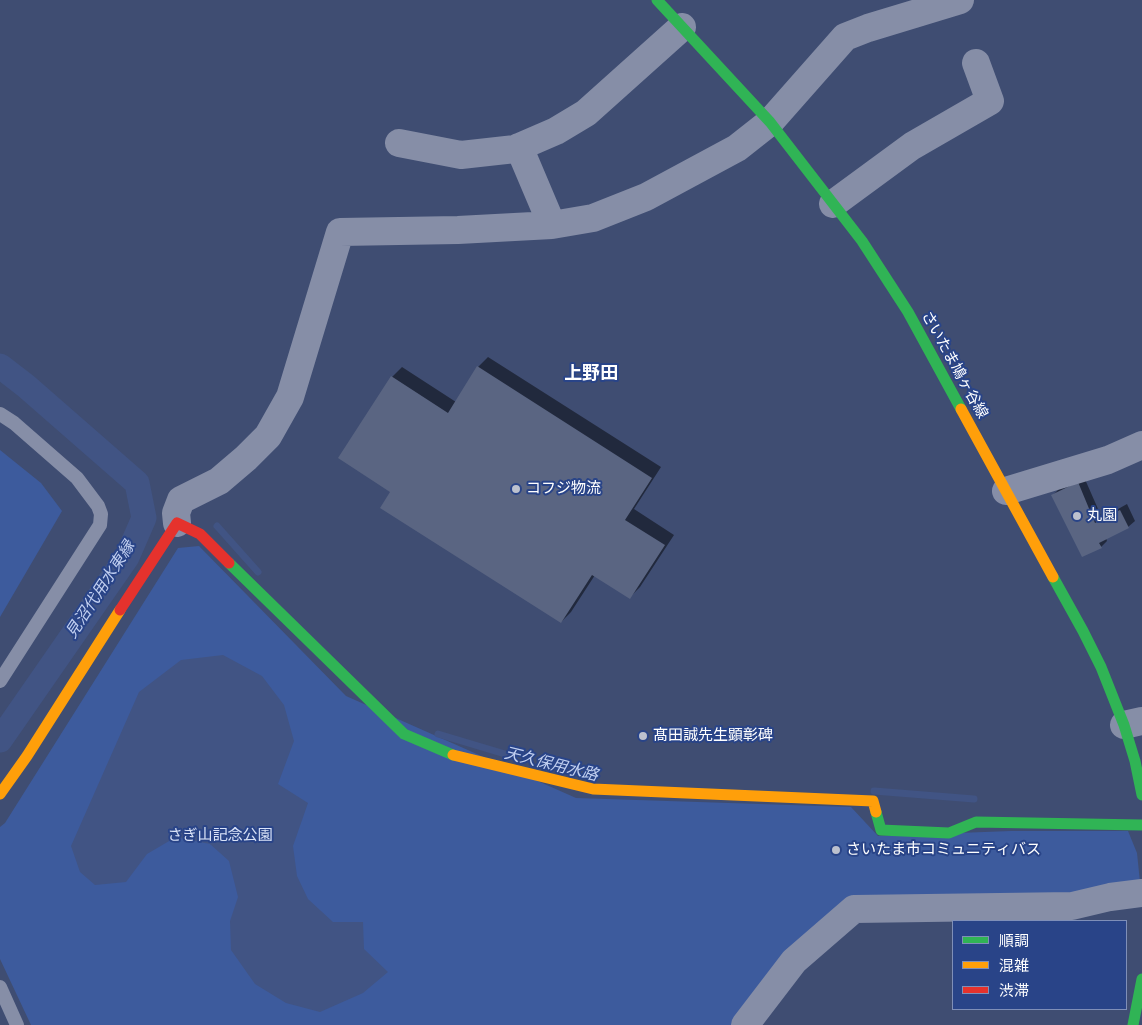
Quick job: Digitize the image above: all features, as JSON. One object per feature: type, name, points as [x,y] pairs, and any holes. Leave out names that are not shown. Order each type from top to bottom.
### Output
[{"type":"street","name":"さいたま鳩ヶ谷線","points":[[657,0],[770,122],[862,241],[908,312],[1133,723],[1135,762],[1142,795]]},
{"type":"street","points":[[0,794],[28,756],[177,523],[176,513],[181,500],[220,480],[268,436],[290,397],[340,232],[458,230],[552,225],[593,218],[646,196],[737,148],[770,122],[846,37],[868,28],[960,0]]},
{"type":"street","points":[[399,143],[461,155],[515,149],[556,131],[586,113],[682,27]]},
{"type":"street","points":[[833,204],[912,146],[990,101],[976,63]]},
{"type":"street","points":[[519,147],[552,225]]},
{"type":"street","points":[[1006,492],[1108,460],[1142,445]]},
{"type":"street","points":[[177,523],[200,534],[404,734],[457,756],[593,789],[873,801],[881,830],[949,833],[976,822],[1142,826]]},
{"type":"street","points":[[745,1025],[794,961],[854,909],[1072,906],[1110,897],[1142,893]]},
{"type":"street","points":[[1133,1025],[1142,979]]},
{"type":"lane","points":[[0,414],[77,478],[98,506],[101,514],[100,525],[0,681]]},
{"type":"lane","points":[[0,987],[17,1025]]},
{"type":"green space","points":[[0,450],[41,483],[62,511],[0,617]]},
{"type":"green space","name":"さぎ山記念公園","points":[[199,546],[346,696],[576,798],[851,807],[878,836],[1011,831],[1128,831],[1137,853],[1140,882],[1068,895],[855,896],[733,1025],[31,1025],[0,959],[0,827],[5,823],[178,548]]},
{"type":"shaded area","points":[[223,655],[262,676],[284,705],[294,741],[278,784],[308,803],[293,846],[297,876],[308,899],[333,922],[363,922],[364,949],[388,972],[363,993],[320,1012],[286,1003],[255,984],[231,950],[230,921],[238,897],[229,861],[210,844],[176,837],[147,854],[126,882],[95,885],[80,872],[71,846],[139,692],[181,660]]},
{"type":"building","points":[[477,366],[652,478],[625,520],[665,545],[630,599],[592,575],[561,623],[380,508],[390,492],[338,458],[391,376],[448,413]]},
{"type":"building","name":"丸園","points":[[1078,482],[1095,523],[1120,510],[1129,528],[1099,543],[1102,548],[1082,557],[1051,495]]},
{"type":"waterway","name":"見沼代用水東縁","points":[[0,366],[26,386],[137,483],[144,518],[127,557],[0,740]]},
{"type":"waterway","name":"天久保用水路","points":[[217,526],[258,572]]},
{"type":"waterway","name":"天久保用水路","points":[[438,734],[505,754]]},
{"type":"waterway","name":"天久保用水路","points":[[874,791],[974,799]]},
{"type":"traffic: fast","points":[[657,0],[770,122],[862,241],[908,312],[961,409]]},
{"type":"traffic: fast","points":[[229,563],[404,734],[453,755]]},
{"type":"traffic: fast","points":[[1053,577],[1101,667],[1124,725],[1135,761],[1142,795]]},
{"type":"traffic: fast","points":[[876,812],[881,830],[949,833],[976,822],[1142,825]]},
{"type":"traffic: fast","points":[[1133,1025],[1142,979]]},
{"type":"traffic: slow","points":[[961,409],[1053,577]]},
{"type":"traffic: slow","points":[[0,794],[27,756],[120,610]]},
{"type":"traffic: slow","points":[[453,755],[593,789],[873,801],[876,812]]},
{"type":"traffic: jam","points":[[120,610],[177,523],[200,534],[229,563]]},
{"type":"place","name":"コフジ物流","points":[[516,489]]},
{"type":"place","name":"丸園","points":[[1077,516]]},
{"type":"place","name":"髙田誠先生顕彰碑","points":[[643,736]]},
{"type":"place","name":"さいたま市コミュニティバス","points":[[836,850]]},
{"type":"district","name":"上野田","points":[[591,374]]}]
